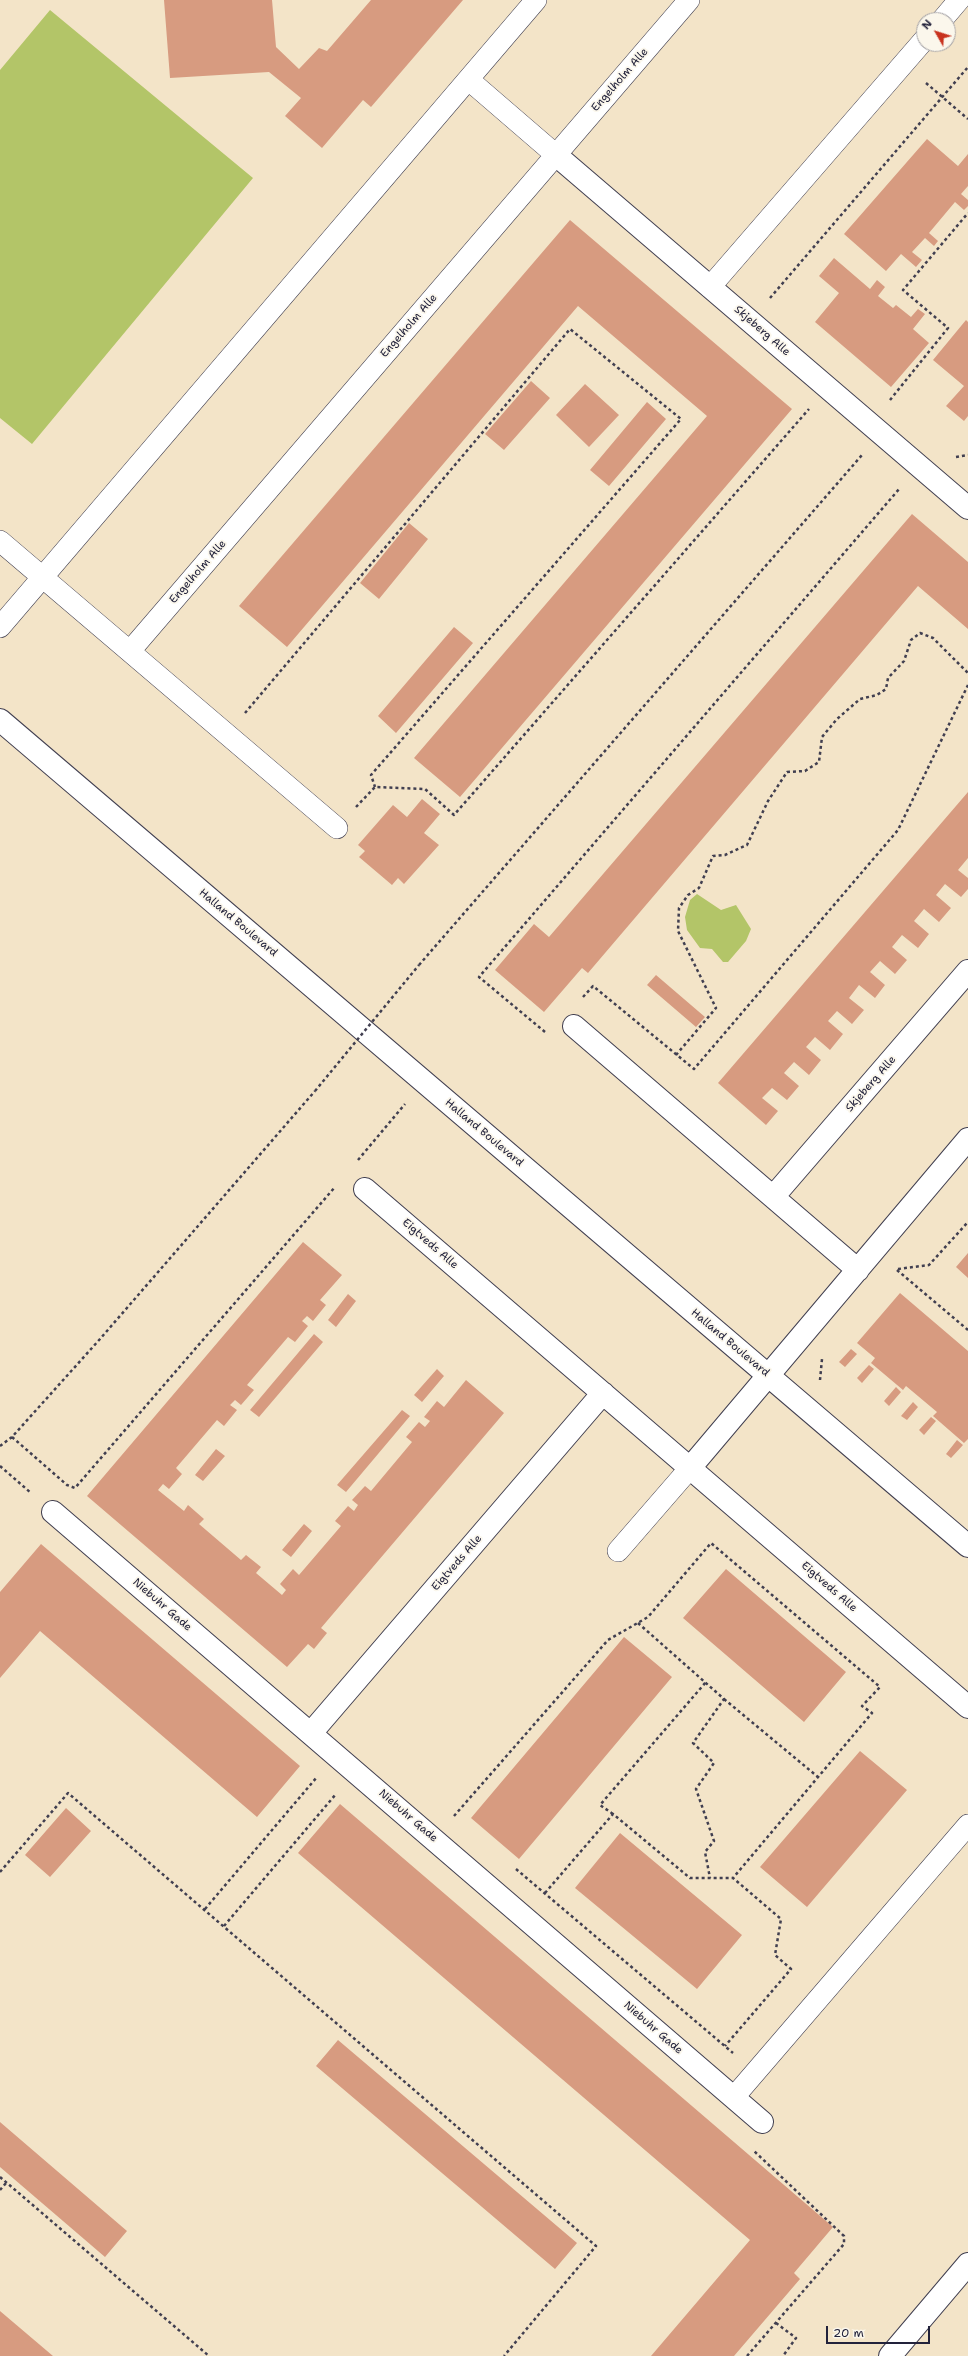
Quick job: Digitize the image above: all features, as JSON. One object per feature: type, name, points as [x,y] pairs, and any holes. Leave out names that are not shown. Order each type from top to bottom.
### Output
[{"type":"street","name":"Skjeberg Alle","points":[[556,155],[968,508]]},
{"type":"street","name":"Halland Boulevard","points":[[0,720],[968,1546]]},
{"type":"street","name":"Skjeberg Alle","points":[[773,1197],[968,971]]},
{"type":"street","points":[[574,1026],[858,1270]]},
{"type":"street","points":[[690,1468],[968,1140]]},
{"type":"street","name":"Eigtveds Alle","points":[[365,1189],[968,1707]]},
{"type":"street","name":"Eigtveds Alle","points":[[311,1733],[603,1393]]},
{"type":"street","name":"Niebuhr Gade","points":[[53,1512],[356,1771],[762,2122]]},
{"type":"street","points":[[890,2356],[968,2264]]},
{"type":"lane","points":[[0,627],[536,0]]},
{"type":"lane","name":"Engelholm Alle","points":[[130,652],[689,0]]},
{"type":"lane","points":[[949,12],[959,0]]},
{"type":"lane","points":[[710,287],[916,49]]},
{"type":"lane","points":[[469,80],[556,155]]},
{"type":"lane","points":[[0,541],[336,828]]},
{"type":"lane","points":[[618,1551],[690,1468]]},
{"type":"lane","points":[[734,2097],[968,1825]]},
{"type":"path","points":[[903,64],[968,118]]},
{"type":"path","points":[[775,302],[769,297],[968,67]]},
{"type":"path","points":[[890,400],[948,328],[904,290],[968,213]]},
{"type":"path","points":[[227,734],[570,329],[681,419],[371,775],[375,787]]},
{"type":"path","points":[[336,828],[375,787],[425,789],[454,815],[828,388]]},
{"type":"path","points":[[884,395],[894,403]]},
{"type":"path","points":[[0,1446],[12,1437],[100,1339],[315,1091],[420,965],[881,434]]},
{"type":"path","points":[[550,1036],[479,976],[919,466]]},
{"type":"path","points":[[676,1055],[716,1008],[678,931],[679,908],[688,896],[699,888],[713,856],[725,855],[746,846],[768,801],[786,772],[804,771],[819,762],[822,737],[837,719],[860,699],[876,695],[886,689],[888,678],[904,661],[911,640],[920,633],[933,638],[968,673]]},
{"type":"path","points":[[578,1002],[593,986],[694,1070],[898,830],[968,685]]},
{"type":"path","points":[[353,1166],[423,1081]]},
{"type":"path","points":[[12,1437],[68,1484],[75,1488],[337,1185]]},
{"type":"path","points":[[892,1274],[897,1270],[929,1265],[968,1222]]},
{"type":"path","points":[[897,1270],[968,1330]]},
{"type":"path","points":[[819,1418],[823,1354]]},
{"type":"path","points":[[0,1466],[53,1512]]},
{"type":"path","points":[[454,1816],[608,1640],[648,1617],[711,1543],[880,1687],[862,1706],[872,1713],[733,1878]]},
{"type":"path","points":[[638,1623],[724,1699],[818,1777]]},
{"type":"path","points":[[706,1682],[600,1805],[690,1878],[733,1878],[781,1919],[776,1955],[791,1969],[724,2046]]},
{"type":"path","points":[[710,1878],[705,1852],[714,1841],[696,1789],[714,1763],[693,1743],[724,1699]]},
{"type":"path","points":[[204,1909],[336,1755]]},
{"type":"path","points":[[224,1926],[356,1771]]},
{"type":"path","points":[[0,1872],[68,1793],[596,2246],[504,2356]]},
{"type":"path","points":[[448,1811],[460,1821]]},
{"type":"path","points":[[545,1893],[613,1814]]},
{"type":"path","points":[[515,1868],[744,2063],[751,2078]]},
{"type":"path","points":[[747,2356],[844,2244],[844,2236],[745,2142],[762,2122]]},
{"type":"path","points":[[0,2177],[210,2356]]},
{"type":"path","points":[[0,2190],[6,2183]]},
{"type":"path","points":[[776,2322],[796,2338],[783,2356]]},
{"type":"green space","points":[[50,10],[253,178],[32,444],[0,418],[0,70]]},
{"type":"green space","points":[[697,894],[721,910],[736,905],[751,929],[746,941],[728,962],[723,962],[712,949],[700,948],[687,930],[685,917],[690,900]]},
{"type":"building","points":[[164,0],[272,0],[276,47],[299,69],[319,48],[327,51],[371,0],[463,0],[371,107],[363,100],[322,148],[285,116],[301,98],[269,72],[170,78]]},
{"type":"building","points":[[927,139],[958,166],[968,154],[968,186],[961,194],[968,200],[968,206],[964,210],[955,202],[929,233],[938,241],[934,246],[925,238],[912,252],[922,260],[916,267],[901,254],[886,271],[844,234]]},
{"type":"building","points":[[570,220],[792,409],[460,797],[414,758],[707,416],[578,306],[287,647],[239,606]]},
{"type":"building","points":[[834,258],[870,289],[877,280],[885,287],[878,296],[893,308],[896,305],[911,317],[918,309],[925,314],[913,329],[929,343],[891,387],[815,322],[839,293],[819,276]]},
{"type":"building","points":[[966,320],[968,322],[968,416],[964,421],[946,406],[964,386],[933,360]]},
{"type":"building","points":[[531,381],[550,398],[504,450],[485,434]]},
{"type":"building","points":[[585,384],[619,415],[589,447],[556,415]]},
{"type":"building","points":[[647,402],[666,419],[609,486],[590,470]]},
{"type":"building","points":[[912,514],[968,562],[968,629],[918,586],[588,973],[582,968],[544,1012],[495,970],[534,924],[549,937]]},
{"type":"building","points":[[409,523],[428,539],[379,599],[360,583]]},
{"type":"building","points":[[454,627],[473,643],[396,733],[378,716]]},
{"type":"building","points":[[968,792],[968,858],[958,870],[968,878],[968,889],[961,897],[945,884],[936,895],[951,908],[939,922],[924,909],[914,921],[929,934],[918,948],[902,935],[892,947],[907,960],[895,974],[880,961],[870,972],[885,985],[875,998],[859,985],[849,998],[864,1010],[852,1024],[837,1011],[828,1021],[843,1034],[830,1050],[815,1037],[806,1047],[821,1060],[809,1075],[794,1062],[784,1073],[799,1086],[787,1100],[772,1088],[762,1098],[778,1111],[766,1125],[718,1083]]},
{"type":"building","points":[[422,799],[440,814],[424,833],[439,845],[404,884],[398,878],[392,885],[359,857],[365,851],[358,845],[393,805],[407,817]]},
{"type":"building","points":[[656,975],[705,1017],[696,1027],[647,985]]},
{"type":"building","points":[[303,1242],[342,1275],[320,1300],[326,1305],[313,1321],[307,1316],[302,1321],[308,1326],[295,1342],[288,1337],[247,1385],[254,1390],[241,1405],[235,1400],[230,1405],[237,1410],[224,1426],[217,1420],[176,1468],[182,1474],[169,1489],[163,1484],[158,1490],[184,1511],[188,1505],[204,1519],[199,1524],[241,1560],[246,1555],[261,1567],[256,1573],[282,1595],[286,1590],[280,1584],[293,1569],[299,1575],[341,1526],[335,1521],[348,1506],[354,1511],[358,1505],[352,1500],[365,1486],[371,1491],[412,1442],[406,1437],[419,1422],[425,1427],[430,1421],[424,1417],[437,1401],[444,1407],[466,1380],[504,1413],[321,1628],[327,1633],[314,1649],[308,1644],[287,1667],[87,1496]]},
{"type":"building","points":[[968,1253],[968,1278],[956,1267]]},
{"type":"building","points":[[900,1293],[968,1351],[968,1439],[964,1443],[933,1416],[937,1412],[906,1386],[903,1390],[871,1363],[875,1358],[857,1343]]},
{"type":"building","points":[[348,1294],[356,1301],[336,1327],[328,1320]]},
{"type":"building","points":[[314,1334],[323,1342],[259,1417],[250,1410]]},
{"type":"building","points":[[851,1349],[857,1354],[845,1367],[839,1362]]},
{"type":"building","points":[[869,1365],[874,1369],[862,1383],[857,1378]]},
{"type":"building","points":[[437,1369],[444,1376],[422,1402],[414,1395]]},
{"type":"building","points":[[896,1387],[901,1392],[889,1406],[884,1401]]},
{"type":"building","points":[[913,1402],[918,1407],[907,1420],[901,1416]]},
{"type":"building","points":[[402,1410],[410,1416],[346,1492],[337,1485]]},
{"type":"building","points":[[931,1417],[936,1421],[924,1435],[919,1430]]},
{"type":"building","points":[[957,1440],[963,1445],[951,1458],[946,1454]]},
{"type":"building","points":[[216,1449],[225,1456],[203,1481],[195,1475]]},
{"type":"building","points":[[304,1524],[312,1531],[291,1557],[282,1550]]},
{"type":"building","points":[[41,1544],[300,1766],[257,1817],[40,1631],[0,1678],[0,1592]]},
{"type":"building","points":[[726,1569],[846,1672],[804,1722],[683,1618]]},
{"type":"building","points":[[624,1637],[672,1677],[519,1859],[471,1818]]},
{"type":"building","points":[[860,1751],[907,1790],[807,1907],[760,1867]]},
{"type":"building","points":[[340,1804],[833,2227],[794,2273],[800,2279],[734,2356],[651,2356],[750,2240],[298,1853]]},
{"type":"building","points":[[66,1808],[91,1831],[50,1877],[25,1855]]},
{"type":"building","points":[[620,1833],[742,1935],[697,1989],[575,1888]]},
{"type":"building","points":[[338,2040],[577,2243],[555,2269],[316,2066]]},
{"type":"building","points":[[0,2122],[127,2231],[105,2257],[0,2167]]},
{"type":"building","points":[[0,2311],[53,2356],[0,2356]]}]
